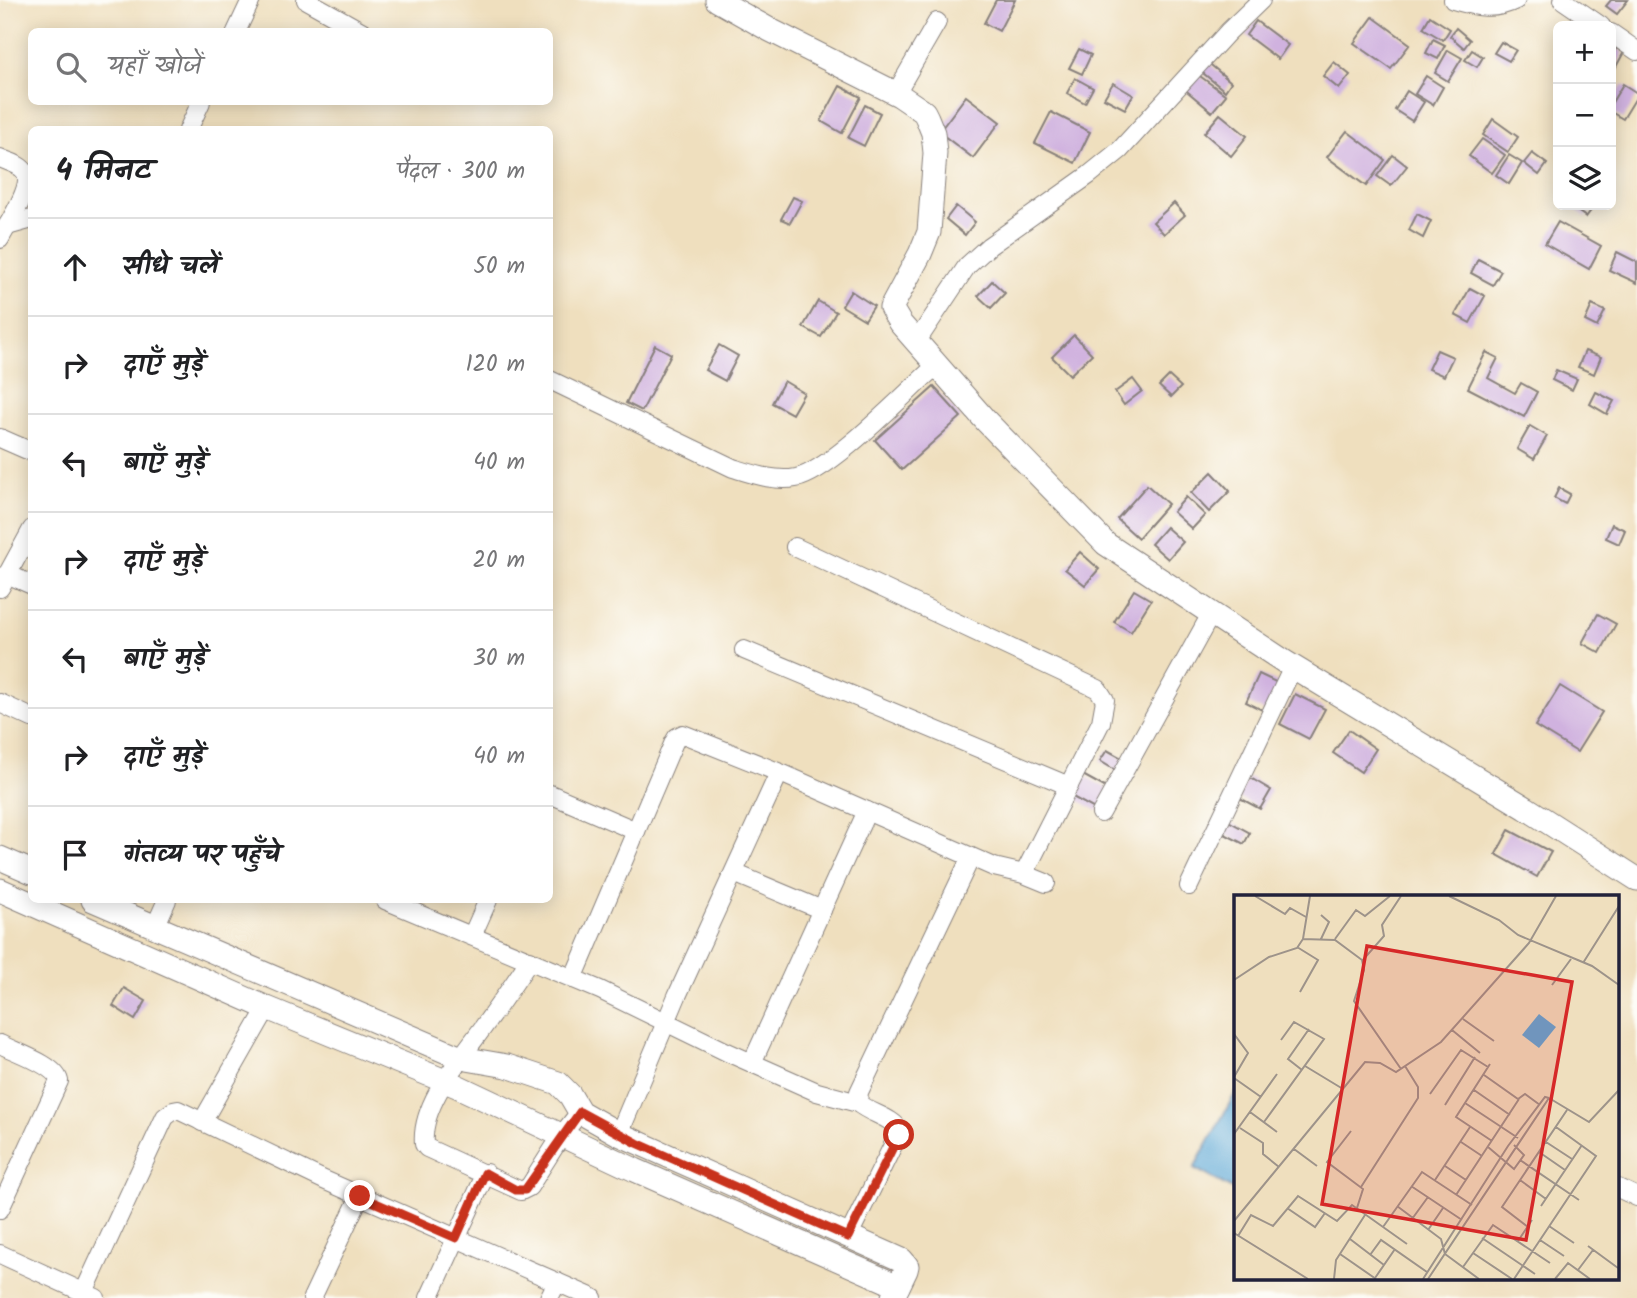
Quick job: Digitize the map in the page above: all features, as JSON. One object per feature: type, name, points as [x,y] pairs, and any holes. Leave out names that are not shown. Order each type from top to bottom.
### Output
[{"type":"street","points":[[238,28],[251,0]]},
{"type":"street","points":[[306,0],[356,28]]},
{"type":"street","points":[[917,341],[958,279],[974,260],[989,246],[1089,176],[1120,150],[1228,32],[1261,0]]},
{"type":"street","points":[[1453,0],[1489,8],[1500,7],[1516,0]]},
{"type":"street","points":[[1563,0],[1594,21]]},
{"type":"street","points":[[728,3],[896,93],[924,112],[933,133],[935,170],[929,232],[891,308],[894,315],[986,421],[1094,533],[1129,561],[1293,667],[1526,808],[1637,879]]},
{"type":"street","points":[[896,93],[937,22]]},
{"type":"street","points":[[1616,36],[1637,51]]},
{"type":"street","points":[[190,126],[200,105]]},
{"type":"street","points":[[0,159],[21,167],[27,178],[23,194],[3,233]]},
{"type":"street","points":[[3,233],[28,221]]},
{"type":"street","points":[[553,381],[733,468],[783,479],[796,478],[823,467],[937,365]]},
{"type":"street","points":[[0,438],[28,450]]},
{"type":"street","points":[[28,536],[3,581],[28,585]]},
{"type":"street","points":[[795,547],[1098,689],[1105,700],[1101,722],[1024,874]]},
{"type":"street","points":[[1101,813],[1211,614]]},
{"type":"street","points":[[744,650],[1069,786]]},
{"type":"street","points":[[1189,886],[1293,667]]},
{"type":"street","points":[[0,703],[28,716]]},
{"type":"street","points":[[573,979],[674,742],[682,734],[995,867],[1046,883]]},
{"type":"street","points":[[619,1134],[779,773]]},
{"type":"street","points":[[553,795],[636,831]]},
{"type":"street","points":[[752,1063],[867,811]]},
{"type":"street","points":[[858,1103],[859,1092],[971,857]]},
{"type":"street","points":[[0,858],[28,870]]},
{"type":"street","points":[[734,873],[822,909]]},
{"type":"street","points":[[0,890],[28,902]]},
{"type":"street","points":[[29,903],[267,1008],[444,1081],[635,1170],[801,1241],[896,1292],[906,1270],[905,1263],[619,1134],[580,1112],[565,1089],[547,1079],[499,1064],[461,1058],[100,903]]},
{"type":"street","points":[[155,927],[166,903]]},
{"type":"street","points":[[392,903],[573,979],[825,1095],[858,1103],[896,1125],[900,1131],[848,1237]]},
{"type":"street","points":[[472,936],[487,903]]},
{"type":"street","points":[[120,943],[134,918]]},
{"type":"street","points":[[530,960],[444,1081],[428,1119],[424,1143],[427,1147],[516,1190],[525,1190],[580,1112]]},
{"type":"street","points":[[202,1122],[267,1008]]},
{"type":"street","points":[[0,1044],[56,1072],[59,1082],[0,1209]]},
{"type":"street","points":[[0,1254],[90,1295],[164,1117],[178,1110],[456,1238],[553,1290],[593,1298]]},
{"type":"street","points":[[429,1298],[485,1173]]},
{"type":"street","points":[[1620,1189],[1637,1197]]},
{"type":"street","points":[[312,1298],[360,1196]]},
{"type":"water","points":[[1234,1096],[1234,1190],[1194,1168]]},
{"type":"building","points":[[996,0],[1015,0],[999,31],[984,23]]},
{"type":"building","points":[[1611,0],[1628,0],[1617,14],[1606,6]]},
{"type":"building","points":[[1430,16],[1450,29],[1443,40],[1423,28]]},
{"type":"building","points":[[1373,17],[1410,44],[1391,69],[1354,43]]},
{"type":"building","points":[[1256,21],[1288,45],[1278,59],[1246,35]]},
{"type":"building","points":[[1456,28],[1470,40],[1464,48],[1450,36]]},
{"type":"building","points":[[1433,39],[1445,45],[1438,59],[1426,53]]},
{"type":"building","points":[[1501,42],[1516,50],[1509,61],[1494,53]]},
{"type":"building","points":[[1616,48],[1624,52],[1616,67]]},
{"type":"building","points":[[1079,49],[1091,55],[1082,74],[1069,68]]},
{"type":"building","points":[[1448,50],[1462,58],[1448,81],[1435,73]]},
{"type":"building","points":[[1472,50],[1483,57],[1477,67],[1465,60]]},
{"type":"building","points":[[1205,60],[1231,82],[1225,91],[1198,69]]},
{"type":"building","points":[[1334,62],[1350,75],[1339,89],[1323,76]]},
{"type":"building","points":[[1197,74],[1226,95],[1212,112],[1182,87]]},
{"type":"building","points":[[1426,76],[1443,87],[1433,105],[1415,94]]},
{"type":"building","points":[[1075,78],[1093,88],[1085,103],[1067,93]]},
{"type":"building","points":[[1113,83],[1133,95],[1125,109],[1104,98]]},
{"type":"building","points":[[1623,84],[1637,93],[1623,119],[1616,115],[1616,96]]},
{"type":"building","points":[[840,86],[861,97],[842,133],[821,121]]},
{"type":"building","points":[[1407,91],[1424,102],[1412,121],[1395,110]]},
{"type":"building","points":[[966,96],[1000,122],[973,158],[939,132]]},
{"type":"building","points":[[865,105],[880,113],[864,146],[848,138]]},
{"type":"building","points":[[1051,112],[1090,132],[1075,163],[1035,143]]},
{"type":"building","points":[[1220,114],[1247,136],[1231,156],[1204,133]]},
{"type":"building","points":[[1493,119],[1518,137],[1508,152],[1483,135]]},
{"type":"building","points":[[1347,131],[1385,160],[1366,186],[1327,157]]},
{"type":"building","points":[[1482,139],[1505,155],[1492,173],[1469,156]]},
{"type":"building","points":[[1532,153],[1547,164],[1539,175],[1524,163]]},
{"type":"building","points":[[1393,155],[1407,166],[1391,186],[1377,176]]},
{"type":"building","points":[[1509,155],[1522,163],[1509,184],[1496,175]]},
{"type":"building","points":[[793,197],[802,201],[790,223],[781,219]]},
{"type":"building","points":[[1174,203],[1185,215],[1164,234],[1153,222]]},
{"type":"building","points":[[956,206],[975,222],[965,235],[946,219]]},
{"type":"building","points":[[1576,210],[1591,210],[1586,217]]},
{"type":"building","points":[[1417,214],[1431,221],[1423,238],[1409,230]]},
{"type":"building","points":[[1558,222],[1601,246],[1589,269],[1545,244]]},
{"type":"building","points":[[1617,252],[1637,262],[1637,283],[1609,270]]},
{"type":"building","points":[[1478,259],[1501,271],[1493,285],[1471,273]]},
{"type":"building","points":[[992,281],[1005,293],[991,308],[978,296]]},
{"type":"building","points":[[1470,288],[1485,296],[1470,323],[1455,315]]},
{"type":"building","points":[[851,291],[874,306],[865,320],[842,306]]},
{"type":"building","points":[[818,301],[836,312],[821,337],[803,327]]},
{"type":"building","points":[[1592,305],[1605,311],[1597,327],[1585,321]]},
{"type":"building","points":[[1074,335],[1092,354],[1070,375],[1052,357]]},
{"type":"building","points":[[655,345],[671,354],[642,411],[626,403]]},
{"type":"building","points":[[719,345],[738,356],[725,381],[705,370]]},
{"type":"building","points":[[1437,350],[1453,357],[1444,376],[1428,369]]},
{"type":"building","points":[[1585,351],[1601,357],[1594,374],[1578,367]]},
{"type":"building","points":[[1486,352],[1498,358],[1488,378],[1515,393],[1521,383],[1537,392],[1524,417],[1468,388]]},
{"type":"building","points":[[1556,370],[1577,379],[1572,390],[1552,380]]},
{"type":"building","points":[[1169,376],[1181,387],[1171,397],[1159,386]]},
{"type":"building","points":[[1133,379],[1142,391],[1124,405],[1115,392]]},
{"type":"building","points":[[784,381],[804,393],[792,414],[772,403]]},
{"type":"building","points":[[934,387],[961,417],[902,470],[875,440]]},
{"type":"building","points":[[1596,392],[1614,401],[1607,414],[1590,404]]},
{"type":"building","points":[[1530,426],[1547,436],[1534,459],[1517,449]]},
{"type":"building","points":[[1212,472],[1230,491],[1209,512],[1191,493]]},
{"type":"building","points":[[1147,485],[1168,504],[1138,538],[1117,519]]},
{"type":"building","points":[[1559,488],[1570,494],[1565,504],[1554,498]]},
{"type":"building","points":[[1186,497],[1205,515],[1192,529],[1173,512]]},
{"type":"building","points":[[1612,524],[1625,530],[1619,544],[1606,538]]},
{"type":"building","points":[[1166,527],[1183,542],[1168,559],[1151,544]]},
{"type":"building","points":[[1080,552],[1099,569],[1085,585],[1065,569]]},
{"type":"building","points":[[1134,590],[1151,600],[1131,632],[1114,622]]},
{"type":"building","points":[[1598,614],[1616,624],[1600,653],[1582,643]]},
{"type":"building","points":[[1259,674],[1282,685],[1268,713],[1246,702]]},
{"type":"building","points":[[1560,686],[1602,712],[1577,752],[1535,726]]},
{"type":"building","points":[[1295,694],[1325,709],[1309,739],[1280,724]]},
{"type":"building","points":[[1349,730],[1376,749],[1361,772],[1333,753]]},
{"type":"building","points":[[1107,750],[1127,761],[1120,773],[1100,761]]},
{"type":"building","points":[[1081,774],[1110,790],[1098,811],[1069,795]]},
{"type":"building","points":[[1249,777],[1271,790],[1260,809],[1238,797]]},
{"type":"building","points":[[1223,818],[1250,833],[1244,844],[1217,830]]},
{"type":"building","points":[[1509,830],[1551,852],[1537,877],[1496,854]]},
{"type":"building","points":[[124,988],[146,1001],[135,1020],[113,1006]]},
{"type":"route","points":[[360,1196],[456,1238],[485,1173],[516,1190],[525,1190],[580,1112],[637,1143],[848,1237],[899,1135]]}]
